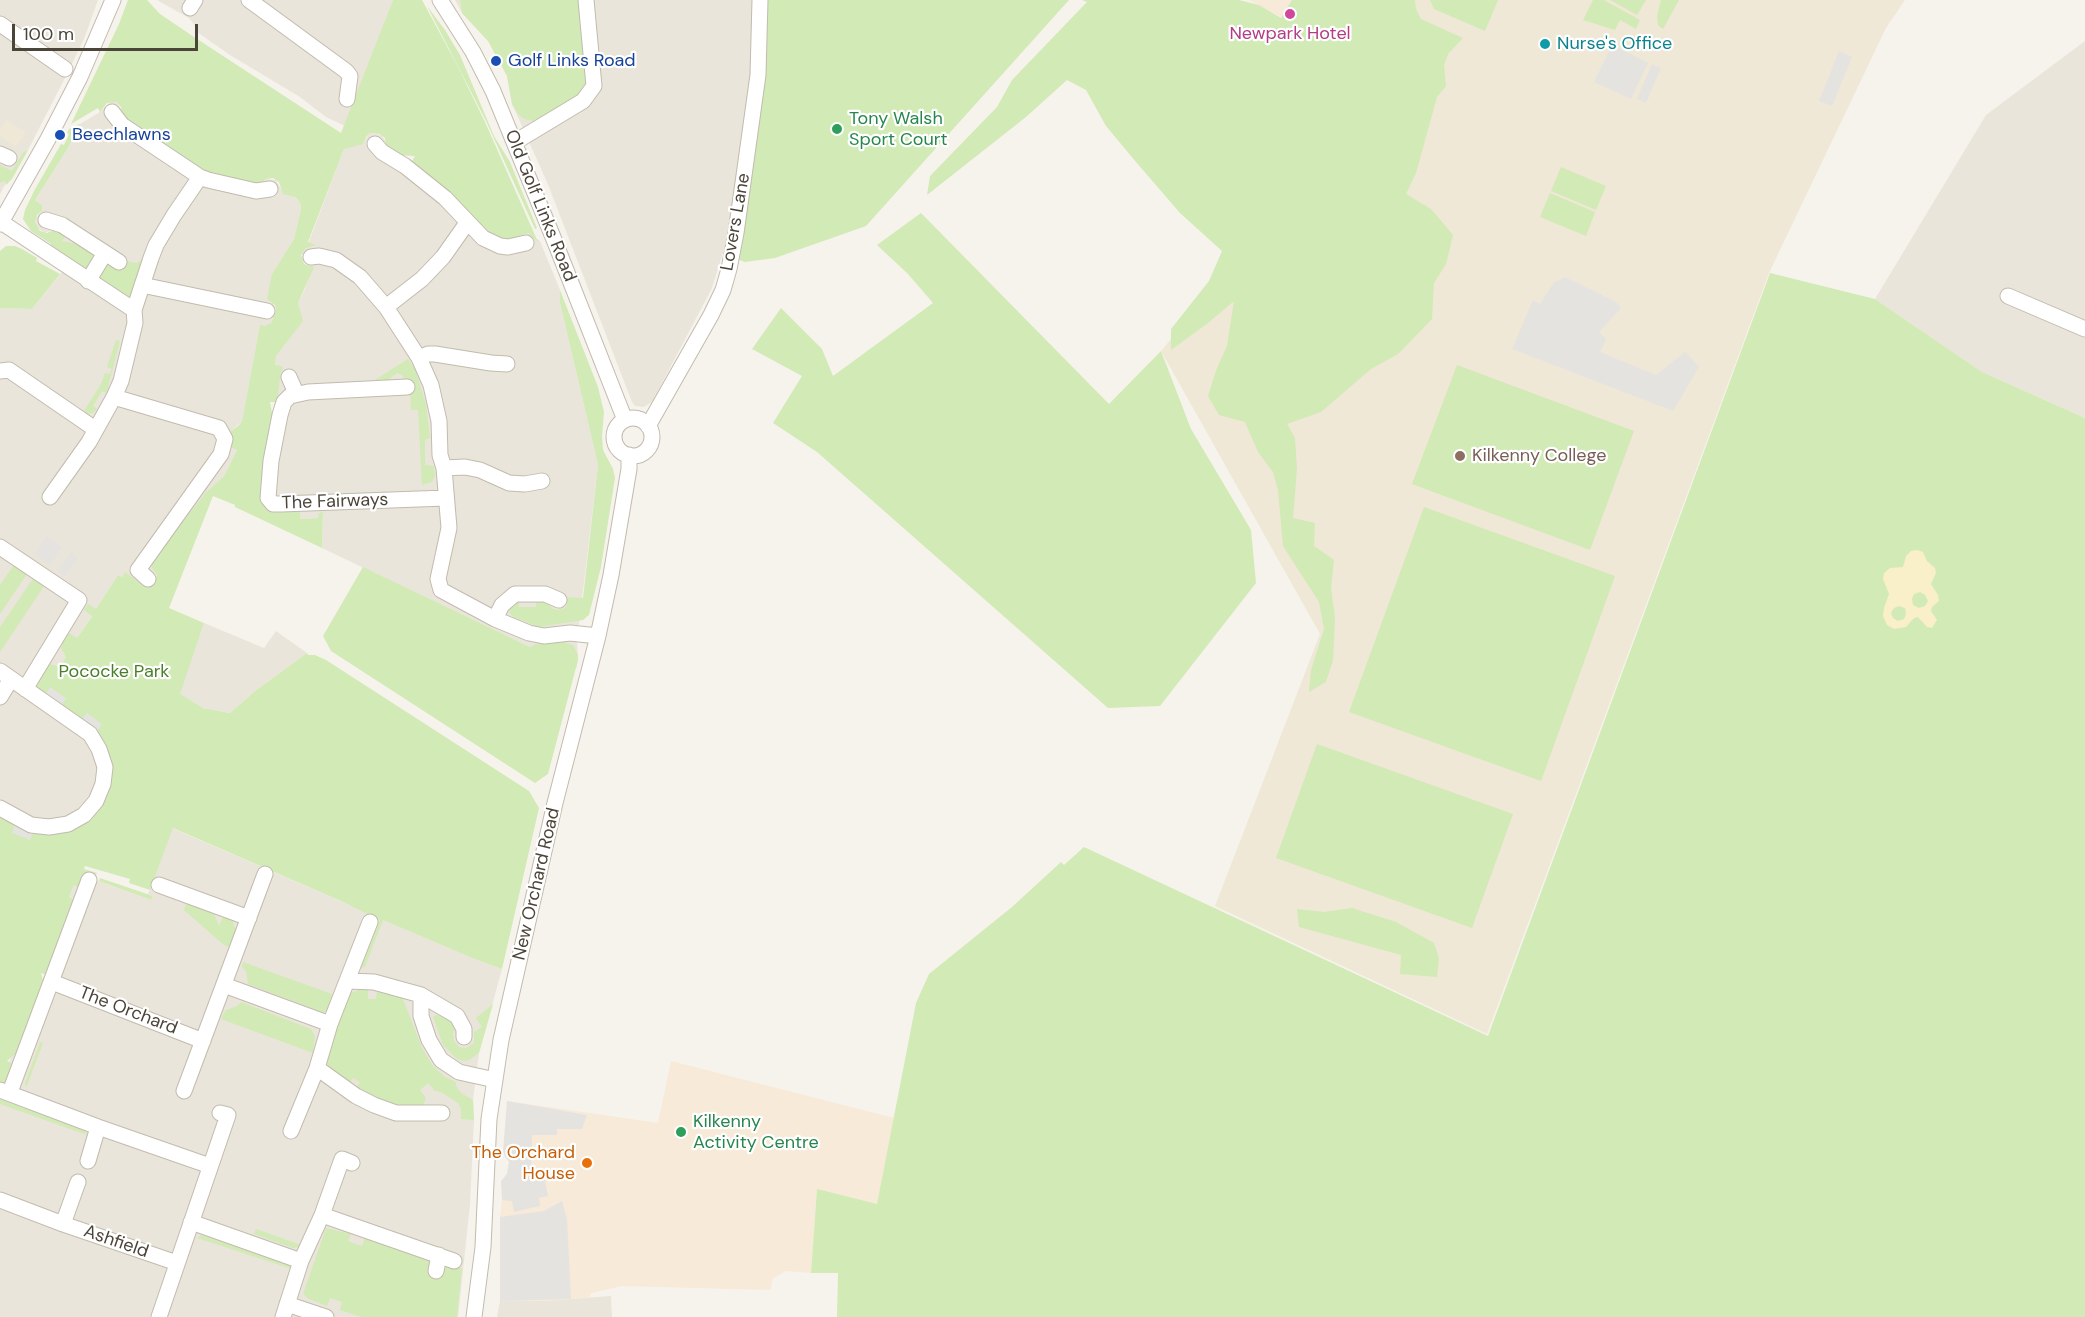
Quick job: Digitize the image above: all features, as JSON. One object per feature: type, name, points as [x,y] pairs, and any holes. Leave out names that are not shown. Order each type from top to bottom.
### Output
[{"type":"street","points":[[112,0],[80,77],[48,140],[5,205],[0,223],[134,310]]},
{"type":"street","points":[[249,0],[346,71],[350,76],[347,99]]},
{"type":"street","name":"Old Golf Links Road","points":[[440,0],[473,52],[493,91],[625,420]]},
{"type":"street","points":[[515,142],[583,101],[594,86],[586,0]]},
{"type":"street","name":"Lovers Lane","points":[[648,426],[711,315],[723,290],[729,268],[758,75],[760,0]]},
{"type":"street","points":[[0,24],[65,69]]},
{"type":"street","points":[[112,111],[122,125],[200,177],[256,191],[270,189]]},
{"type":"street","points":[[375,144],[382,152],[405,166],[445,198],[483,238],[500,246],[517,246],[526,243]]},
{"type":"street","points":[[50,497],[89,442],[114,397],[121,381],[135,323],[134,310],[156,245],[200,177]]},
{"type":"street","points":[[46,220],[62,225],[119,262]]},
{"type":"street","points":[[386,307],[422,279],[443,257],[467,223]]},
{"type":"street","points":[[88,281],[105,253]]},
{"type":"street","points":[[311,257],[320,256],[336,260],[352,270],[386,307],[418,358],[431,385],[439,421],[440,455],[444,468],[449,528],[438,586],[446,594],[495,619],[538,636],[570,633],[598,636]]},
{"type":"street","points":[[142,285],[267,311]]},
{"type":"street","points":[[2007,296],[2085,329]]},
{"type":"street","points":[[418,358],[435,354],[507,364]]},
{"type":"street","points":[[0,371],[9,370],[95,429]]},
{"type":"street","points":[[289,377],[296,393],[406,387]]},
{"type":"street","name":"The Fairways","points":[[296,393],[284,402],[280,416],[267,491],[269,500],[273,504],[446,498]]},
{"type":"street","points":[[114,397],[219,428],[225,439],[220,454],[138,570],[148,579]]},
{"type":"street","points":[[635,418],[648,426],[652,437],[649,448],[640,454],[629,455],[619,450],[614,440],[616,428],[625,420],[635,418]]},
{"type":"street","name":"New Orchard Road","points":[[474,1317],[483,1247],[489,1119],[501,1041],[538,875],[598,636],[615,552],[629,469],[629,455]]},
{"type":"street","points":[[444,468],[465,467],[480,470],[509,483],[525,484],[542,481]]},
{"type":"street","points":[[0,547],[79,600],[25,689]]},
{"type":"street","points":[[495,619],[502,605],[515,594],[545,594],[559,600]]},
{"type":"street","points":[[0,697],[6,675],[90,734],[105,766],[103,784],[96,801],[84,815],[68,824],[49,827],[31,825],[0,808]]},
{"type":"street","points":[[184,1091],[265,874]]},
{"type":"street","points":[[89,880],[52,982],[5,1091],[98,1127],[210,1166]]},
{"type":"street","points":[[159,885],[249,918]]},
{"type":"street","points":[[291,1131],[317,1068],[330,1024],[370,922]]},
{"type":"street","points":[[348,981],[374,982],[421,995],[457,1016],[464,1029],[464,1037]]},
{"type":"street","name":"The Orchard","points":[[52,982],[203,1041]]},
{"type":"street","points":[[224,985],[330,1024]]},
{"type":"street","points":[[421,995],[421,1016],[429,1040],[441,1060],[459,1072],[495,1080]]},
{"type":"street","points":[[317,1068],[356,1096],[396,1113],[441,1113]]},
{"type":"street","points":[[159,1317],[228,1115],[220,1113]]},
{"type":"street","points":[[88,1161],[98,1127]]},
{"type":"street","points":[[326,1317],[285,1311],[301,1261],[322,1215],[342,1159],[352,1163]]},
{"type":"street","name":"Ashfield","points":[[78,1182],[63,1224],[177,1263]]},
{"type":"street","points":[[0,1200],[63,1224]]},
{"type":"street","points":[[322,1215],[443,1262]]},
{"type":"street","points":[[191,1222],[301,1261]]},
{"type":"shaded area","points":[[0,0],[98,0],[84,39],[66,76],[28,150],[23,152],[0,194]]},
{"type":"shaded area","points":[[157,0],[393,0],[345,126],[326,117],[300,97],[230,55],[197,32],[189,18]]},
{"type":"shaded area","points":[[455,0],[754,0],[753,65],[729,233],[712,288],[652,402],[644,407],[635,406],[632,402],[547,182],[512,104],[507,76],[488,41],[462,13]]},
{"type":"shaded area","name":"Newpark Hotel","points":[[1249,0],[1314,0],[1299,27]]},
{"type":"shaded area","name":"Kilkenny College","points":[[1314,0],[1905,0],[1886,28],[1769,273],[1487,1034],[1215,906],[1320,634],[1161,351],[1228,271]]},
{"type":"shaded area","points":[[2085,41],[2085,418],[1982,372],[1875,299],[1986,115]]},
{"type":"shaded area","points":[[1612,45],[1648,63],[1631,99],[1594,82]]},
{"type":"shaded area","points":[[1839,51],[1852,57],[1832,106],[1819,101]]},
{"type":"shaded area","points":[[1652,64],[1661,68],[1646,103],[1637,99]]},
{"type":"shaded area","name":"Beechlawns","points":[[110,102],[116,102],[122,110],[258,186],[266,179],[276,180],[281,189],[300,202],[301,209],[294,239],[272,274],[273,302],[276,311],[268,326],[260,326],[242,421],[231,431],[231,443],[237,450],[224,476],[206,492],[152,568],[157,574],[147,589],[125,573],[122,577],[118,575],[96,609],[85,610],[92,615],[77,638],[63,652],[67,656],[60,667],[51,664],[109,765],[78,835],[0,815],[0,308],[32,309],[71,261],[54,230],[44,233],[36,226],[35,219],[42,211],[42,205],[35,200],[68,148],[80,124],[100,112]]},
{"type":"shaded area","points":[[7,120],[26,133],[16,147],[0,136],[0,130]]},
{"type":"shaded area","points":[[370,133],[382,135],[387,145],[514,241],[517,237],[528,233],[540,241],[560,290],[560,303],[598,465],[577,641],[576,669],[322,548],[323,512],[319,518],[300,519],[271,510],[262,504],[261,497],[283,369],[275,365],[276,356],[302,321],[298,303],[305,289],[311,267],[302,261],[302,253],[307,247],[344,149],[364,141]]},
{"type":"shaded area","points":[[1565,277],[1616,302],[1621,308],[1599,332],[1606,339],[1600,352],[1656,375],[1685,352],[1699,367],[1673,411],[1512,349],[1533,300],[1540,304],[1554,282]]},
{"type":"shaded area","points":[[47,537],[62,547],[50,565],[35,554]]},
{"type":"shaded area","points":[[71,553],[78,558],[65,576],[58,571]]},
{"type":"shaded area","points":[[204,623],[264,648],[276,631],[307,653],[255,691],[230,713],[203,708],[179,694]]},
{"type":"shaded area","points":[[50,687],[66,698],[61,706],[45,696]]},
{"type":"shaded area","points":[[87,713],[102,724],[96,732],[81,720]]},
{"type":"shaded area","points":[[15,824],[33,831],[30,840],[12,833]]},
{"type":"shaded area","points":[[172,828],[502,969],[479,1053],[473,1100],[470,1205],[458,1317],[0,1317],[0,1084],[75,900],[69,897],[74,885],[85,876],[151,900],[153,896],[148,894]]},
{"type":"shaded area","points":[[671,1061],[894,1118],[877,1204],[817,1190],[811,1273],[786,1271],[772,1279],[771,1290],[622,1286],[591,1293],[589,1298],[500,1301],[501,1181],[507,1174],[509,1162],[503,1153],[507,1101],[658,1123]]},
{"type":"shaded area","points":[[507,1101],[587,1115],[582,1129],[557,1129],[557,1135],[532,1135],[531,1176],[544,1176],[548,1196],[539,1198],[540,1206],[514,1212],[512,1201],[502,1200],[501,1181],[507,1174],[509,1162],[503,1153]]},
{"type":"shaded area","points":[[562,1201],[567,1219],[571,1299],[500,1301],[500,1217],[544,1211]]},
{"type":"shaded area","points":[[611,1296],[612,1317],[497,1317],[500,1301],[541,1301]]},
{"type":"green space","name":"Pococke Park","points":[[128,0],[147,0],[160,14],[341,133],[393,0],[422,0],[485,122],[538,242],[528,233],[517,237],[514,241],[502,241],[485,232],[411,163],[415,156],[396,155],[386,147],[385,138],[380,134],[370,133],[363,144],[344,149],[308,242],[316,245],[306,248],[301,255],[304,264],[314,267],[298,303],[303,321],[276,356],[275,365],[283,369],[277,402],[270,402],[274,424],[261,497],[262,504],[271,510],[300,510],[300,519],[318,518],[319,513],[323,512],[322,548],[213,496],[169,608],[204,623],[180,694],[203,708],[230,713],[255,691],[307,653],[315,655],[529,791],[539,808],[502,969],[383,920],[365,967],[361,968],[380,920],[173,828],[150,890],[129,883],[130,879],[85,866],[84,869],[97,873],[94,879],[80,888],[74,885],[69,897],[75,900],[49,976],[41,973],[45,987],[22,1048],[7,1061],[15,1065],[8,1085],[0,1084],[0,815],[15,824],[29,840],[33,831],[87,816],[109,765],[96,732],[101,724],[81,720],[61,706],[66,698],[45,696],[37,689],[36,683],[47,666],[51,664],[60,667],[66,657],[61,648],[63,640],[69,633],[77,638],[92,616],[84,610],[88,604],[96,609],[118,575],[122,577],[125,572],[147,588],[157,575],[152,568],[152,561],[206,492],[224,476],[237,450],[231,447],[231,431],[242,421],[260,325],[265,326],[271,323],[276,311],[275,305],[267,299],[272,274],[294,239],[301,209],[300,202],[295,197],[283,194],[279,182],[273,178],[266,179],[258,186],[208,176],[123,118],[121,107],[116,102],[107,103],[100,112],[98,108],[71,124],[119,24]]},
{"type":"green space","points":[[460,0],[580,0],[589,82],[580,95],[546,116],[533,121],[524,119],[512,104],[507,76],[488,41],[462,13]]},
{"type":"green space","points":[[766,0],[1069,0],[866,226],[775,258],[745,262],[739,260],[741,232]]},
{"type":"green space","points":[[1082,0],[1239,0],[1259,5],[1281,18],[1292,0],[1415,0],[1421,19],[1463,38],[1448,54],[1444,65],[1446,86],[1437,97],[1416,173],[1406,194],[1431,209],[1453,235],[1446,264],[1434,283],[1432,319],[1398,354],[1371,369],[1321,412],[1287,424],[1295,438],[1297,468],[1293,518],[1315,523],[1314,546],[1334,560],[1331,588],[1335,618],[1333,660],[1326,682],[1309,692],[1311,670],[1324,629],[1319,602],[1283,546],[1278,490],[1273,472],[1258,452],[1245,422],[1219,415],[1208,396],[1227,346],[1234,301],[1171,350],[1171,329],[1209,281],[1222,251],[1180,213],[1136,162],[1106,126],[1086,90],[1067,80],[1026,117],[927,195],[930,176],[997,107],[1012,80],[1087,2]]},
{"type":"green space","points":[[1430,0],[1498,0],[1485,31],[1434,9]]},
{"type":"green space","points":[[1593,0],[1604,0],[1640,20],[1636,29],[1620,20],[1615,30],[1583,20]]},
{"type":"green space","points":[[1610,0],[1646,0],[1637,15]]},
{"type":"green space","points":[[1661,0],[1679,0],[1663,29],[1658,25],[1657,16]]},
{"type":"green space","points":[[427,6],[460,55],[494,136],[510,162],[537,228],[535,229],[486,121]]},
{"type":"green space","points":[[80,124],[68,148],[35,200],[42,205],[42,211],[37,215],[35,222],[40,231],[47,233],[54,230],[67,234],[62,241],[83,245],[92,253],[95,257],[88,268],[83,269],[49,248],[51,244],[31,231],[23,219],[34,191],[61,144],[64,145],[69,129]]},
{"type":"green space","points":[[28,150],[12,179],[6,185],[5,181],[0,183],[0,165],[12,171],[23,152]]},
{"type":"green space","points":[[1561,167],[1606,186],[1596,210],[1551,191]]},
{"type":"green space","points":[[1550,193],[1595,212],[1586,236],[1540,217]]},
{"type":"green space","points":[[921,213],[1109,404],[1161,351],[1191,429],[1251,530],[1256,583],[1160,706],[1108,708],[817,452],[773,423],[802,376],[752,349],[781,308],[822,349],[833,376],[933,303],[908,274],[877,245]]},
{"type":"green space","points":[[6,246],[22,249],[37,258],[36,261],[60,274],[32,309],[0,308],[0,251]]},
{"type":"green space","points":[[145,258],[133,294],[128,298],[99,278],[105,265],[112,265],[120,270],[126,261],[136,263]]},
{"type":"green space","points":[[1770,273],[1875,299],[1982,372],[2085,418],[2085,1317],[837,1317],[838,1273],[811,1273],[817,1189],[877,1204],[916,1003],[929,974],[1012,907],[1061,862],[1064,865],[1084,847],[1488,1036]]},
{"type":"green space","points":[[560,290],[598,387],[604,412],[603,450],[615,478],[601,567],[589,615],[583,620],[539,627],[513,617],[509,612],[510,609],[519,602],[519,607],[536,607],[536,599],[545,601],[553,609],[560,610],[566,607],[568,597],[583,598],[598,465],[560,303]]},
{"type":"green space","points":[[116,340],[120,341],[107,391],[106,393],[102,391],[93,406],[97,409],[87,414],[84,411],[101,384],[105,373],[110,374],[112,369],[107,367]]},
{"type":"green space","points":[[408,359],[415,369],[426,404],[430,438],[425,440],[425,465],[434,466],[435,476],[432,482],[422,485],[418,410],[411,410],[410,392],[406,382],[402,375],[397,373],[387,381],[375,383],[375,380]]},
{"type":"green space","points":[[1457,365],[1634,431],[1590,550],[1412,484]]},
{"type":"green space","points":[[1424,507],[1615,576],[1541,781],[1349,712]]},
{"type":"green space","points":[[14,565],[27,574],[0,614],[0,585]]},
{"type":"green space","points":[[363,567],[530,647],[536,644],[563,642],[573,645],[578,660],[548,774],[535,783],[331,651],[323,636]]},
{"type":"green space","points":[[33,579],[44,586],[0,652],[0,627]]},
{"type":"green space","points":[[1317,744],[1513,814],[1472,928],[1276,858]]},
{"type":"green space","points":[[100,878],[153,896],[151,900],[99,881]]},
{"type":"green space","points":[[187,901],[213,911],[219,926],[224,915],[234,919],[236,929],[229,947],[184,910]]},
{"type":"green space","points":[[1352,908],[1396,922],[1434,943],[1439,958],[1437,977],[1400,974],[1401,955],[1299,927],[1297,909],[1324,912]]},
{"type":"green space","points":[[243,962],[332,994],[327,1011],[322,1012],[248,984],[246,971],[242,967]]},
{"type":"green space","points":[[368,989],[368,999],[376,999],[377,990],[401,994],[422,1048],[433,1066],[445,1077],[456,1082],[461,1093],[473,1100],[474,1120],[461,1119],[461,1109],[458,1103],[441,1092],[435,1091],[428,1083],[420,1090],[426,1098],[423,1105],[417,1110],[410,1109],[374,1099],[356,1089],[360,1082],[353,1078],[348,1085],[329,1068],[326,1062],[349,994]]},
{"type":"green space","points":[[241,1002],[311,1029],[315,1036],[313,1053],[221,1019],[226,1010]]},
{"type":"green space","points":[[493,1004],[479,1053],[469,1060],[457,1059],[443,1045],[433,1017],[443,1016],[444,1013],[456,1025],[453,1034],[454,1041],[459,1047],[466,1048],[474,1043],[474,1032],[482,1027],[476,1018]]},
{"type":"green space","points":[[40,1042],[43,1043],[26,1088],[25,1083]]},
{"type":"green space","points":[[0,1099],[84,1130],[87,1135],[0,1104]]},
{"type":"green space","points":[[326,1228],[351,1234],[348,1241],[362,1246],[365,1238],[428,1258],[442,1270],[448,1266],[462,1268],[457,1317],[361,1317],[340,1310],[342,1302],[330,1298],[327,1306],[309,1299],[303,1294]]},
{"type":"green space","points":[[256,1229],[301,1245],[293,1248],[254,1234]]},
{"type":"green space","points":[[201,1235],[288,1264],[292,1269],[197,1238]]},
{"type":"sand","points":[[1911,551],[1923,552],[1927,561],[1935,568],[1936,573],[1931,584],[1939,601],[1931,611],[1937,620],[1932,628],[1927,627],[1918,617],[1906,627],[1894,629],[1887,625],[1883,616],[1889,594],[1883,579],[1884,573],[1890,568],[1903,567],[1906,556]],"holes":[[[1920,592],[1928,601],[1925,606],[1919,608],[1913,605],[1912,599],[1914,594]],[[1899,606],[1905,608],[1906,614],[1904,619],[1898,621],[1891,613]]]},
{"type":"place","name":"Newpark Hotel","points":[[1290,14]]},
{"type":"place","name":"Nurse's Office","points":[[1545,44]]},
{"type":"place","name":"Golf Links Road","points":[[496,61]]},
{"type":"place","name":"Tony Walsh Sport Court","points":[[837,129]]},
{"type":"place","name":"Beechlawns","points":[[60,135]]},
{"type":"place","name":"Kilkenny College","points":[[1460,456]]},
{"type":"place","name":"Kilkenny Activity Centre","points":[[681,1132]]},
{"type":"place","name":"The Orchard House","points":[[587,1163]]}]
